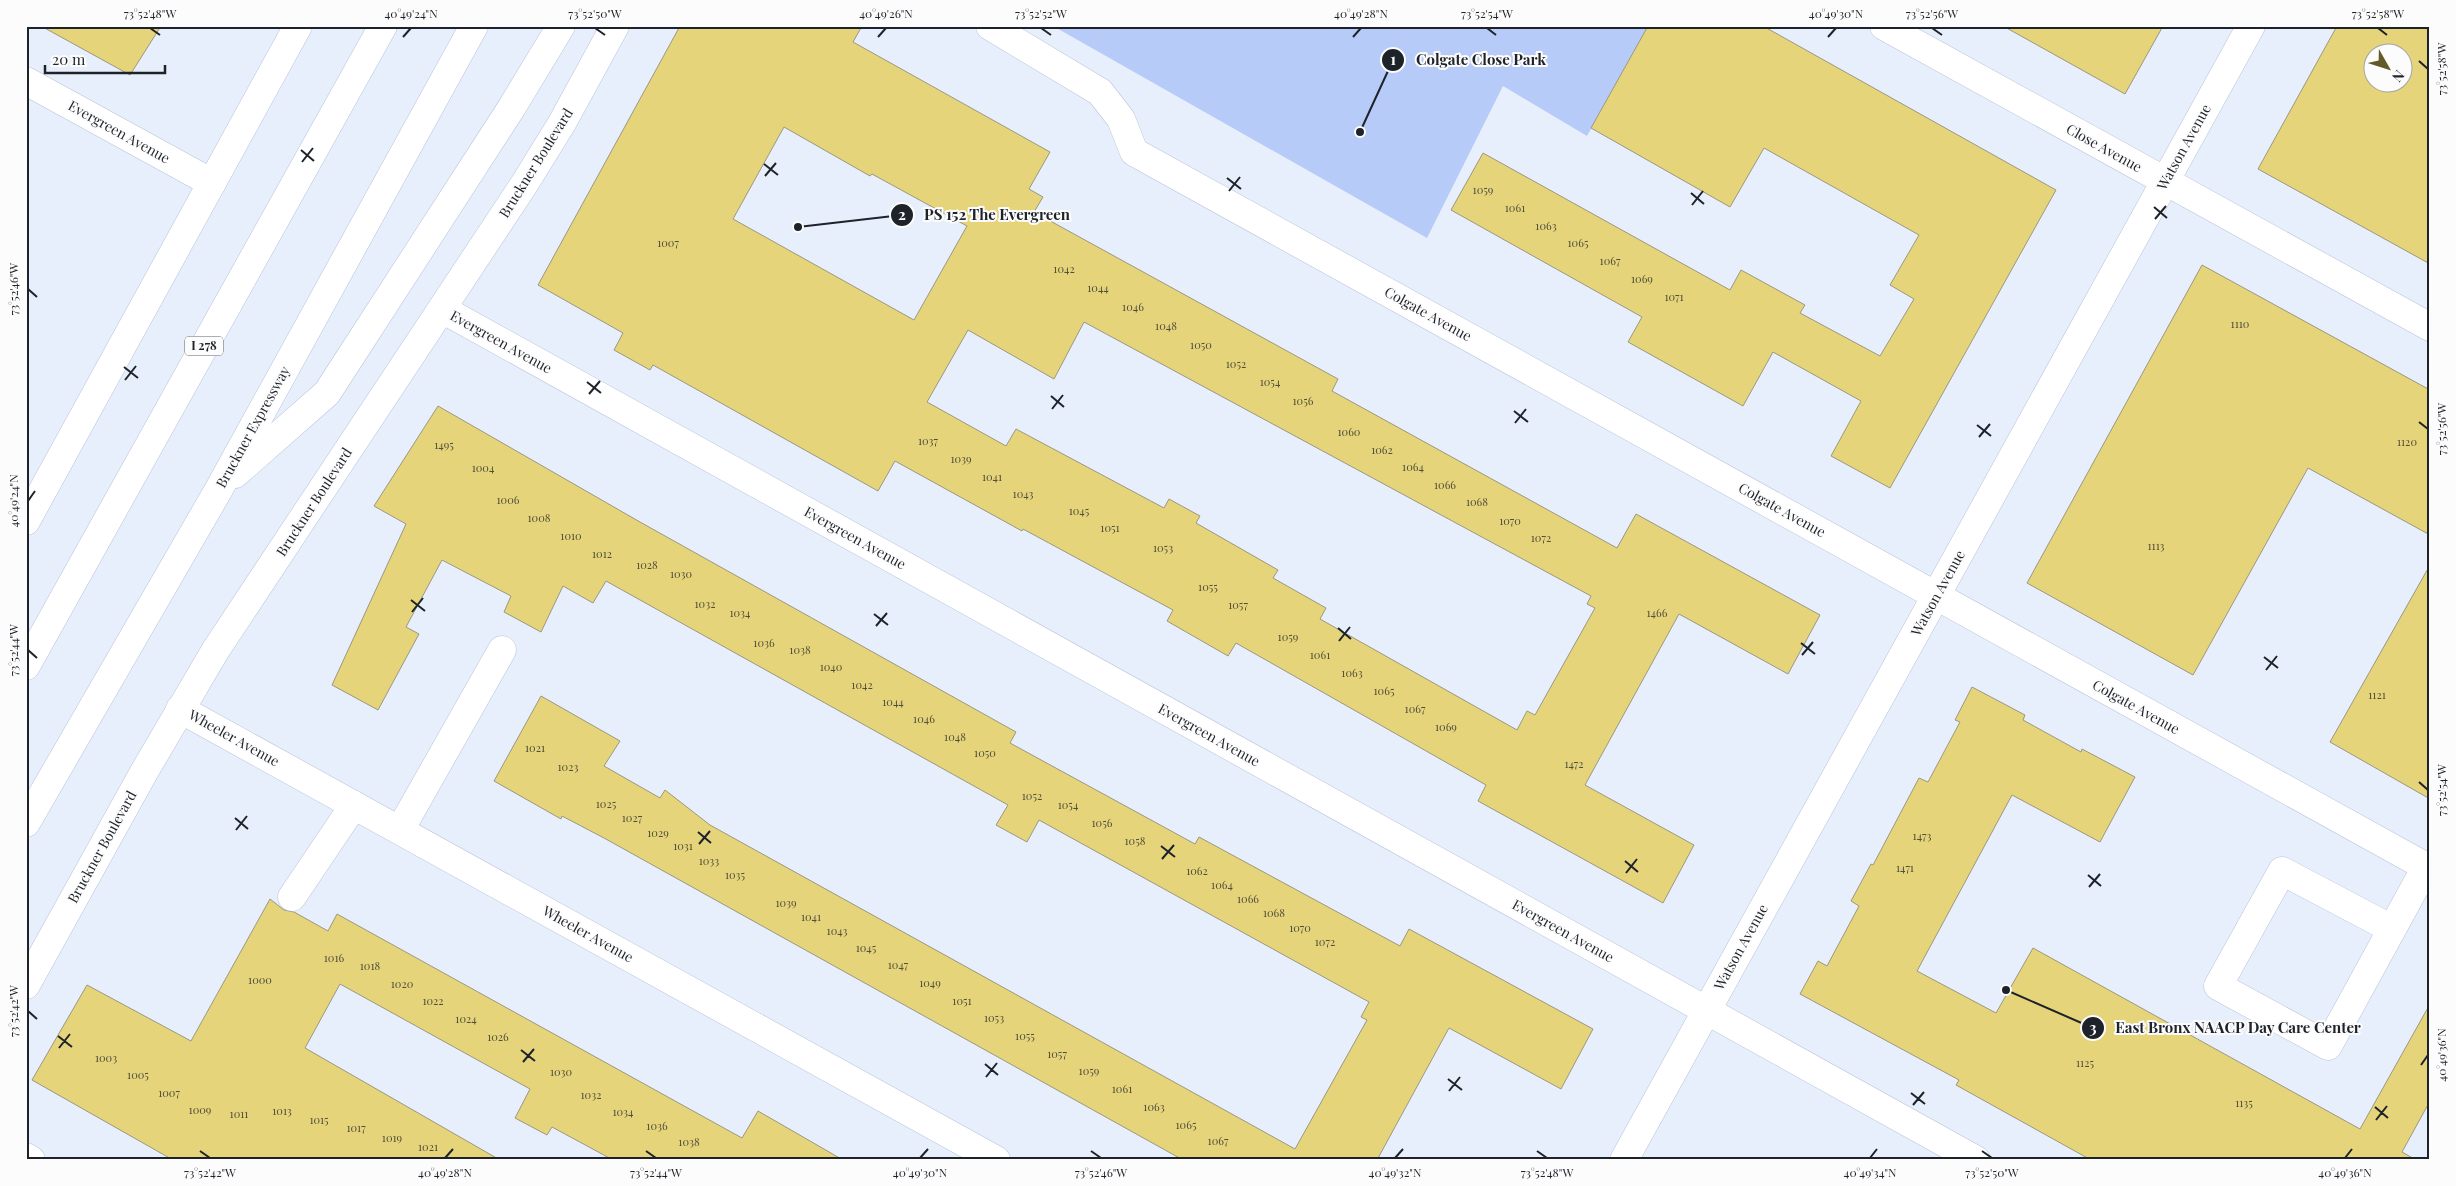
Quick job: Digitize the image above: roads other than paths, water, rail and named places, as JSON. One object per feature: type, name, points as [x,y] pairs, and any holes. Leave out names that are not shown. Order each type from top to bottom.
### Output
[{"type":"main road","points":[[26,521],[298,26]]},
{"type":"main road","name":"I 278","points":[[26,666],[383,26]]},
{"type":"main road","name":"Bruckner Expressway","points":[[26,823],[219,489],[474,26]]},
{"type":"main road","points":[[219,489],[327,393],[512,107],[561,26]]},
{"type":"main road","name":"Bruckner Boulevard","points":[[26,985],[180,709],[221,642],[442,309],[562,123],[615,26]]},
{"type":"main road","name":"Colgate Avenue","points":[[990,26],[1100,92],[1121,119],[1134,152],[2428,868]]},
{"type":"main road","name":"Close Avenue","points":[[1884,26],[2430,327]]},
{"type":"main road","name":"Watson Avenue","points":[[1624,1160],[2251,26]]},
{"type":"main road","name":"Evergreen Avenue","points":[[26,81],[212,183]]},
{"type":"main road","name":"Evergreen Avenue","points":[[442,309],[1976,1160]]},
{"type":"main road","points":[[400,830],[502,650]]},
{"type":"main road","name":"Wheeler Avenue","points":[[180,709],[996,1160]]},
{"type":"main road","points":[[292,897],[354,805]]},
{"type":"main road","points":[[2392,929],[2282,871],[2218,986],[2328,1046],[2392,929],[2428,868]]},
{"type":"main road","points":[[26,1157],[31,1160]]},
{"type":"place","name":"Colgate Close Park","points":[[1360,132]]},
{"type":"place","name":"PS 152 The Evergreen","points":[[798,227]]},
{"type":"place","name":"East Bronx NAACP Day Care Center","points":[[2006,990]]}]
